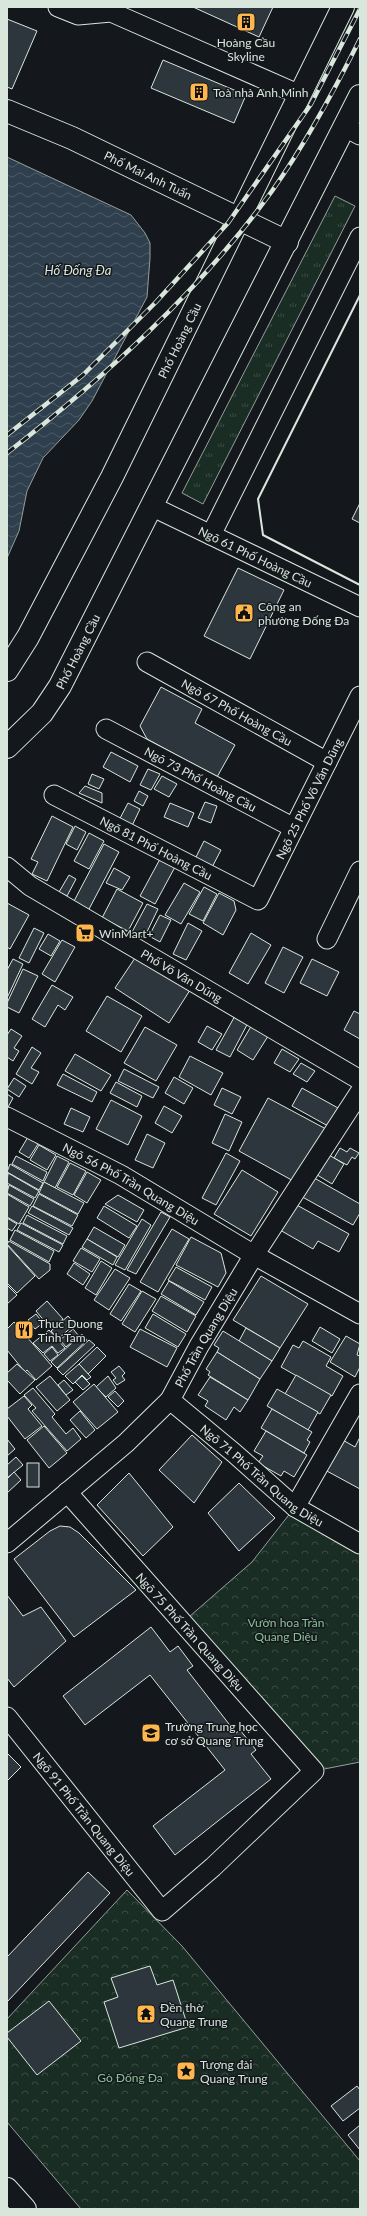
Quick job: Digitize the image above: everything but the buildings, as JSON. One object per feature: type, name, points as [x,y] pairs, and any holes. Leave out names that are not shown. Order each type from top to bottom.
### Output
[{"type":"main road","name":"Phố Hoàng Cầu","points":[[7,670],[28,637],[112,477],[343,7]]},
{"type":"main road","name":"Phố Hoàng Cầu","points":[[7,747],[42,713],[60,686],[287,242],[352,131],[360,96]]},
{"type":"main road","name":"Phố Mai Anh Tuấn","points":[[7,111],[72,138],[287,242]]},
{"type":"main road","points":[[7,2189],[25,2209]]},
{"type":"street","points":[[58,7],[80,11],[111,12],[300,94]]},
{"type":"street","points":[[211,535],[360,237]]},
{"type":"street","name":"Ngõ 61 Phố Hoàng Cầu","points":[[151,506],[360,607]]},
{"type":"street","name":"Ngõ 67 Phố Hoàng Cầu","points":[[147,662],[327,762]]},
{"type":"street","name":"Ngõ 25 Phố Võ Văn Dũng","points":[[258,900],[327,762],[358,707]]},
{"type":"street","name":"Ngõ 73 Phố Hoàng Cầu","points":[[106,729],[294,828]]},
{"type":"street","name":"Ngõ 81 Phố Hoàng Cầu","points":[[54,795],[258,900]]},
{"type":"street","name":"Phố Võ Văn Dũng","points":[[7,867],[30,886],[360,1080]]},
{"type":"street","points":[[326,940],[360,871]]},
{"type":"street","name":"Phố Trần Quang Diệu","points":[[7,1543],[126,1443],[170,1400],[199,1346],[254,1255],[360,1092]]},
{"type":"street","name":"Ngõ 56 Phố Trần Quang Diệu","points":[[7,1117],[120,1175],[254,1255],[360,1314]]},
{"type":"street","points":[[295,1507],[360,1394]]},
{"type":"street","name":"Ngõ 71 Phố Trần Quang Diệu","points":[[170,1400],[234,1453],[295,1507],[360,1544]]},
{"type":"street","name":"Ngõ 75 Phố Trần Quang Diệu","points":[[67,1492],[314,1771],[213,1867],[162,1911]]},
{"type":"street","name":"Ngõ 91 Phố Trần Quang Diệu","points":[[7,1717],[162,1911]]},
{"type":"green space","points":[[335,196],[355,206],[203,504],[182,493]]},
{"type":"green space","name":"Vườn hoa Trần Quang Diệu","points":[[295,1507],[360,1544],[360,1762],[314,1771],[182,1623],[252,1562]]},
{"type":"green space","name":"Gò Đống Đa","points":[[127,1890],[182,1946],[360,2161],[360,2209],[81,2209],[7,2122],[7,2019]]},
{"type":"water","name":"Hố Đống Đa","points":[[7,157],[131,215],[145,233],[150,243],[150,258],[147,297],[92,401],[79,420],[43,458],[27,491],[19,531],[7,558]]},
{"type":"railway","points":[[7,435],[83,375],[156,302],[228,223],[311,104],[360,9]]},
{"type":"railway","points":[[7,453],[44,424],[115,363],[149,331],[214,264],[244,228],[284,173],[319,116],[360,39]]},
{"type":"wall","points":[[360,295],[258,499],[263,535],[360,585]]},
{"type":"place","name":"Hoàng Cầu Skyline","points":[[246,22]]},
{"type":"place","name":"Toà nhà Anh Minh","points":[[199,92]]},
{"type":"place","name":"Công an phường Đống Đa","points":[[244,613]]},
{"type":"place","name":"WinMart+","points":[[85,933]]},
{"type":"place","name":"Thuc Duong Tinh Tam","points":[[24,1330]]},
{"type":"place","name":"Trường Trung học cơ sở Quang Trung","points":[[151,1733]]},
{"type":"place","name":"Đền thờ Quang Trung","points":[[146,2014]]},
{"type":"place","name":"Tượng đài Quang Trung","points":[[186,2071]]}]
